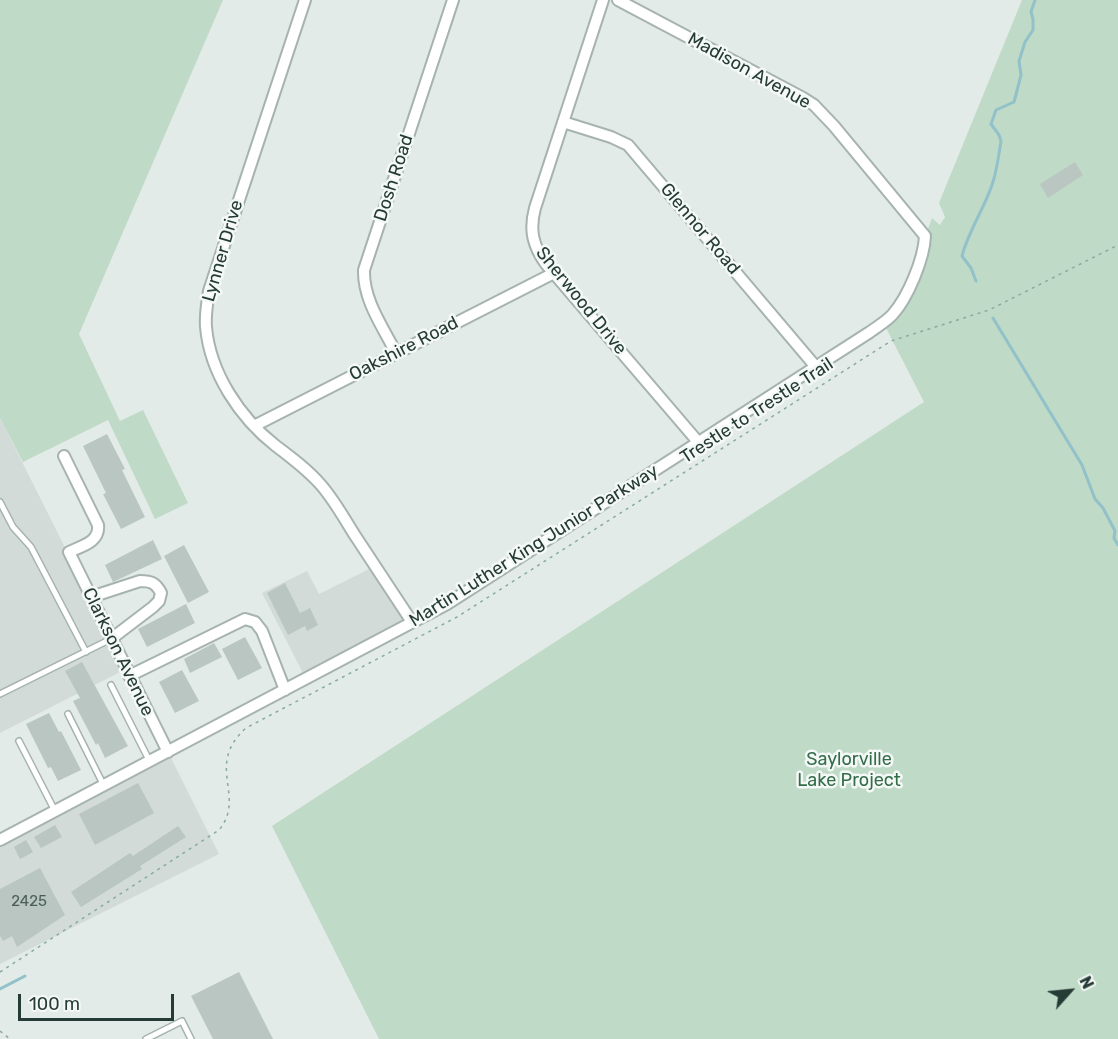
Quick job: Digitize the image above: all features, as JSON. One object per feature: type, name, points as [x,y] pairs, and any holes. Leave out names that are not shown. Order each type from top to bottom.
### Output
[{"type":"street","name":"Lynner Drive","points":[[305,0],[209,291],[206,314],[211,355],[222,381],[254,426],[290,455],[321,485],[412,622]]},
{"type":"street","name":"Dosh Road","points":[[396,353],[368,298],[364,270],[453,0]]},
{"type":"street","name":"Sherwood Drive","points":[[603,0],[532,219],[532,235],[537,250],[554,273],[699,443]]},
{"type":"street","name":"Madison Avenue","points":[[618,0],[814,105],[919,228],[925,236],[925,248]]},
{"type":"street","name":"Glennor Road","points":[[563,122],[611,137],[628,145],[816,367]]},
{"type":"street","name":"Martin Luther King Junior Parkway","points":[[0,840],[447,604],[503,570],[891,317],[908,290],[925,248]]},
{"type":"street","name":"Oakshire Road","points":[[254,426],[554,273]]},
{"type":"street","name":"Clarkson Avenue","points":[[64,456],[98,525],[99,533],[95,540],[69,552],[168,752]]},
{"type":"street","points":[[91,597],[140,581],[148,581],[157,585],[161,593],[159,601],[153,607],[111,639]]},
{"type":"street","points":[[129,676],[245,619],[255,622],[262,631],[285,690]]},
{"type":"lane","points":[[0,502],[13,527],[31,547],[86,652]]},
{"type":"lane","points":[[0,694],[111,639]]},
{"type":"lane","points":[[111,685],[150,762]]},
{"type":"lane","points":[[68,714],[104,786]]},
{"type":"lane","points":[[19,741],[55,811]]},
{"type":"lane","points":[[146,1039],[182,1021],[191,1039]]},
{"type":"path","name":"Trestle to Trestle Trail","points":[[0,972],[213,835],[226,819],[230,804],[225,769],[229,748],[246,728],[458,617],[891,341],[989,310],[1118,245]]},
{"type":"path","points":[[0,1030],[10,1039]]},
{"type":"shaded area","points":[[0,418],[126,669],[0,733]]},
{"type":"shaded area","points":[[375,566],[412,622],[306,679],[262,593],[307,571],[319,594]]},
{"type":"shaded area","points":[[168,752],[219,854],[0,964],[0,840]]},
{"type":"green space","points":[[0,0],[223,0],[79,334],[120,421],[143,410],[188,503],[155,519],[108,420],[23,462],[0,418]]},
{"type":"green space","name":"Saylorville Lake Project","points":[[1022,0],[1118,0],[1118,1039],[379,1039],[272,826],[924,402],[883,322],[901,303],[932,218],[940,225],[945,217],[939,203]]},
{"type":"building","points":[[1075,162],[1083,175],[1048,198],[1040,184]]},
{"type":"building","points":[[107,434],[145,517],[121,529],[83,446]]},
{"type":"building","points":[[153,540],[162,559],[113,582],[105,565]]},
{"type":"building","points":[[184,545],[209,592],[188,603],[164,556]]},
{"type":"building","points":[[285,583],[300,613],[310,608],[318,625],[307,631],[305,626],[288,635],[267,593]]},
{"type":"building","points":[[186,604],[195,623],[147,647],[138,629]]},
{"type":"building","points":[[245,637],[262,668],[238,680],[222,649]]},
{"type":"building","points":[[214,643],[222,657],[190,673],[184,659]]},
{"type":"building","points":[[82,662],[128,746],[105,758],[73,701],[80,698],[65,671]]},
{"type":"building","points":[[182,670],[199,701],[175,713],[159,682]]},
{"type":"building","points":[[49,713],[81,770],[58,781],[51,767],[48,768],[26,724]]},
{"type":"building","points":[[138,783],[154,813],[95,845],[79,814]]},
{"type":"building","points":[[55,825],[62,837],[41,848],[34,837]]},
{"type":"building","points":[[178,826],[186,837],[140,866],[142,869],[81,907],[71,892],[130,853],[133,856]]},
{"type":"building","points":[[26,840],[33,852],[20,859],[14,847]]},
{"type":"building","points":[[40,868],[65,915],[17,947],[12,936],[3,941],[0,936],[0,889]]},
{"type":"building","points":[[239,972],[273,1039],[213,1039],[191,996]]},
{"type":"waterway","points":[[976,281],[971,268],[962,256],[993,182],[1001,141],[991,124],[996,110],[1014,102],[1021,75],[1019,61],[1025,42],[1033,30],[1031,12],[1035,0]]},
{"type":"waterway","points":[[993,318],[1082,465],[1095,499],[1103,508],[1115,531],[1114,538],[1118,545]]},
{"type":"waterway","points":[[0,989],[25,976]]}]
